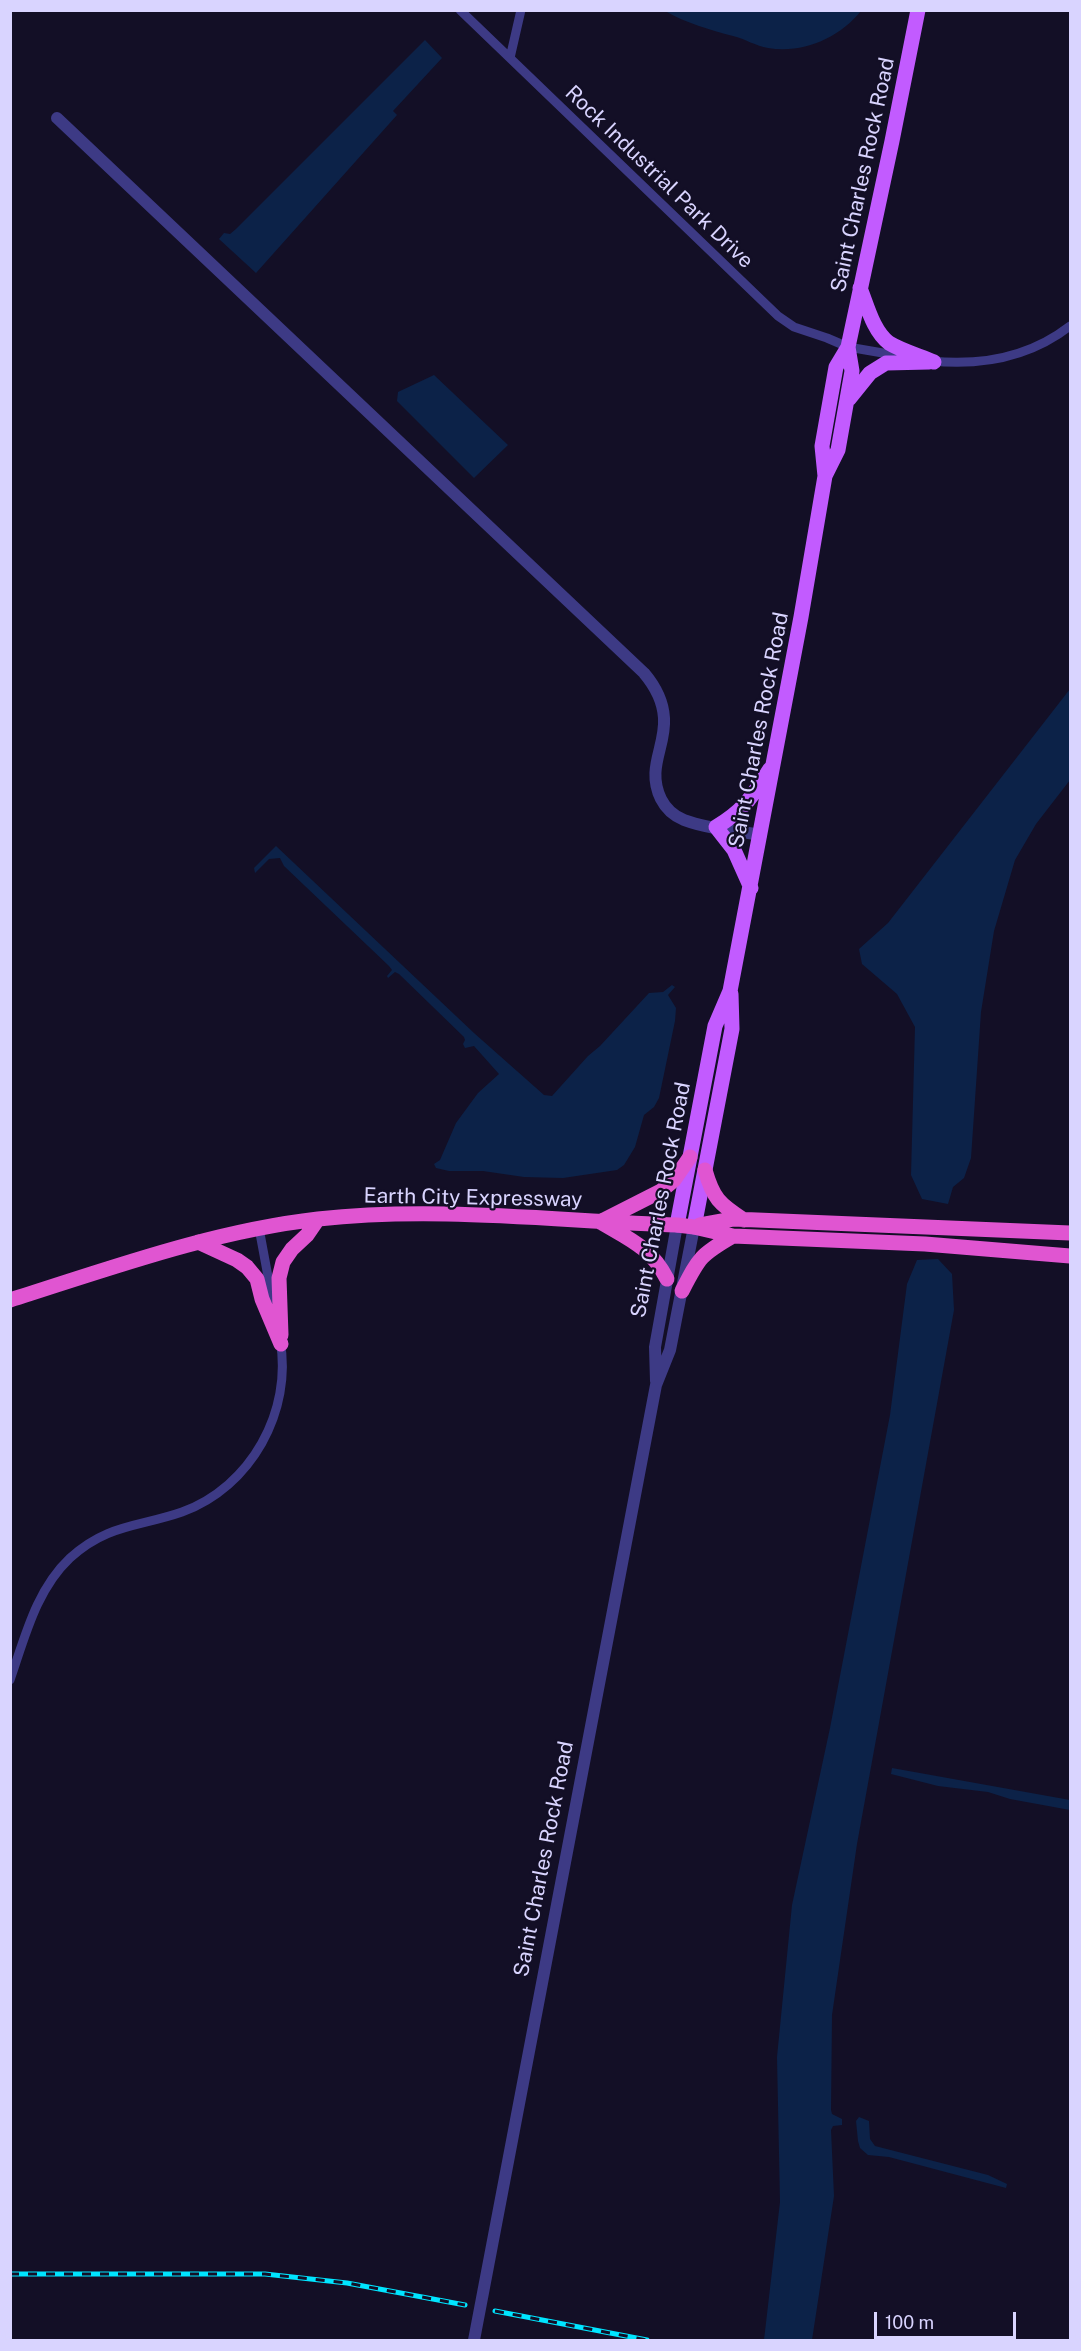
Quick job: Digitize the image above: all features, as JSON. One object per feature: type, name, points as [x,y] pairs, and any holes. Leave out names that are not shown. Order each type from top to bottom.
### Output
[{"type":"highway","points":[[600,1222],[661,1191],[674,1180],[690,1157]]},
{"type":"highway","points":[[705,1170],[710,1188],[717,1201],[744,1220]]},
{"type":"highway","name":"Earth City Expressway","points":[[10,1300],[198,1242],[259,1228],[318,1219],[391,1214],[677,1225],[733,1236],[937,1245],[1071,1256]]},
{"type":"highway","points":[[281,1344],[279,1278],[283,1262],[318,1219]]},
{"type":"highway","name":"Earth City Expressway","points":[[694,1227],[733,1219],[1071,1233]]},
{"type":"highway","points":[[600,1222],[645,1248],[667,1279]]},
{"type":"highway","points":[[682,1291],[700,1258],[708,1250],[733,1236]]},
{"type":"highway","points":[[198,1242],[247,1267],[257,1280],[262,1299],[281,1344]]},
{"type":"main road","name":"Saint Charles Rock Road","points":[[677,1225],[716,1026],[730,992],[775,761],[825,476],[822,446],[837,367],[848,347],[918,10]]},
{"type":"main road","points":[[860,287],[874,323],[883,337],[890,343],[934,362]]},
{"type":"main road","name":"Saint Charles Rock Road","points":[[825,476],[838,450],[847,401],[852,371],[848,347]]},
{"type":"main road","points":[[847,401],[870,373],[886,363],[934,362]]},
{"type":"main road","points":[[751,888],[734,850],[716,827],[738,813],[747,804],[775,761]]},
{"type":"main road","name":"Saint Charles Rock Road","points":[[694,1227],[732,1029],[730,992]]},
{"type":"street","name":"Rock Industrial Park Drive","points":[[460,10],[778,316],[794,327],[848,347],[934,362],[999,360],[1041,345],[1071,326]]},
{"type":"street","points":[[510,58],[521,10]]},
{"type":"street","points":[[57,118],[644,673],[658,693],[664,720],[655,777],[657,790],[664,806],[684,820],[760,835]]},
{"type":"street","name":"Saint Charles Rock Road","points":[[656,1385],[655,1347],[677,1225]]},
{"type":"street","name":"Saint Charles Rock Road","points":[[474,2340],[656,1385],[670,1350],[694,1227]]},
{"type":"street","points":[[10,1680],[37,1602],[70,1558],[95,1539],[124,1526],[180,1512],[215,1496],[252,1459],[269,1430],[281,1392],[281,1344],[259,1228]]},
{"type":"water","points":[[665,11],[861,11],[842,29],[819,42],[794,49],[781,49],[764,47],[707,29]]},
{"type":"water","points":[[425,40],[442,58],[393,111],[397,115],[256,273],[219,239],[224,233],[230,234],[236,229]]},
{"type":"water","points":[[434,375],[508,445],[474,478],[397,401],[398,392]]},
{"type":"water","points":[[1070,689],[1070,780],[1036,824],[1015,860],[994,931],[981,1012],[971,1158],[964,1178],[953,1187],[948,1204],[922,1199],[911,1175],[915,1027],[897,994],[862,964],[859,949],[888,923]]},
{"type":"water","points":[[276,846],[474,1033],[544,1095],[552,1096],[649,993],[663,992],[672,985],[675,987],[668,995],[676,1008],[675,1021],[659,1098],[654,1107],[644,1115],[635,1147],[624,1165],[617,1170],[563,1178],[524,1177],[436,1168],[434,1164],[440,1160],[456,1123],[478,1093],[499,1074],[474,1046],[465,1048],[464,1037],[399,974],[395,972],[388,978],[392,970],[389,966],[284,866],[280,858],[269,859],[255,873],[254,868]]},
{"type":"water","points":[[938,1259],[952,1274],[954,1310],[857,1844],[832,2015],[831,2110],[832,2114],[842,2119],[842,2125],[833,2126],[831,2130],[834,2196],[812,2340],[764,2340],[780,2202],[777,2057],[792,1905],[830,1728],[890,1415],[907,1284],[917,1260]]},
{"type":"water","points":[[892,1768],[1070,1800],[1070,1810],[1010,1799],[988,1792],[938,1786],[891,1774]]},
{"type":"water","points":[[859,2117],[869,2121],[870,2139],[875,2146],[988,2175],[1007,2184],[1006,2188],[889,2157],[868,2155],[860,2148],[858,2141],[856,2121]]},
{"type":"railway","points":[[10,2274],[265,2274],[347,2283],[465,2305]]},
{"type":"railway","points":[[495,2311],[647,2340]]}]
